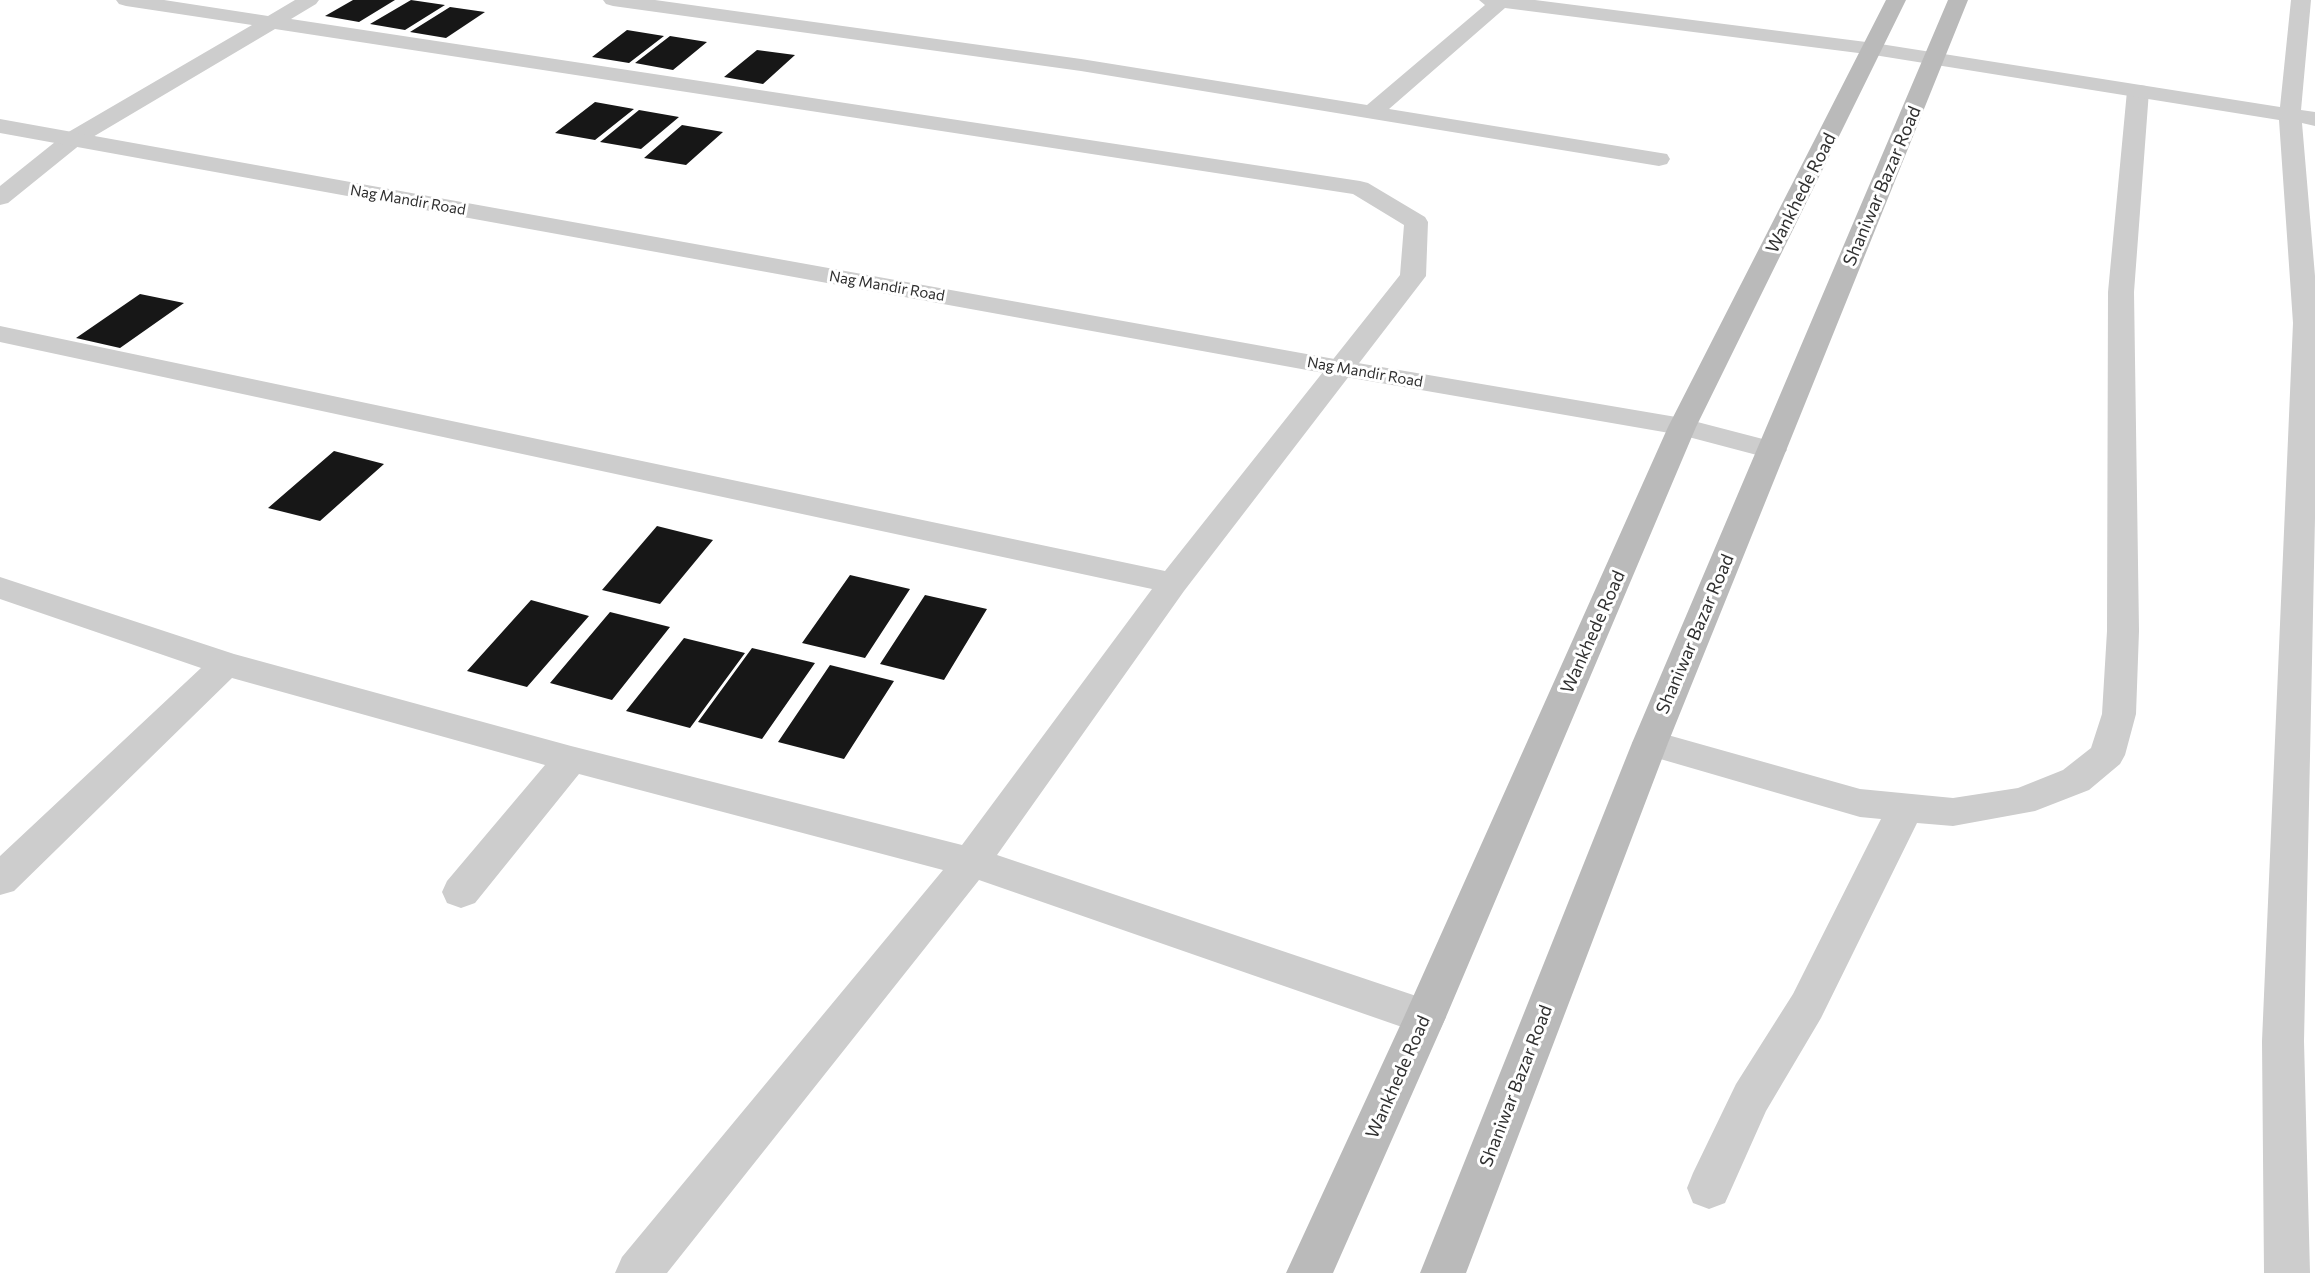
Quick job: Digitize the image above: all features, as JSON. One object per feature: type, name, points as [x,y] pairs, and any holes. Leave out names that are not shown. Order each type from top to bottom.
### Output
[{"type":"main road","name":"Wankhede Road","points":[[1309,1273],[1425,1017],[1682,427],[1874,49],[1896,0]]},
{"type":"main road","name":"Shaniwar Bazar Road","points":[[1443,1273],[1650,742],[1958,0]]},
{"type":"street","points":[[126,0],[1360,188],[1416,222],[1413,276],[1173,583],[971,862],[638,1273]]},
{"type":"street","points":[[0,198],[74,139],[309,0]]},
{"type":"street","points":[[613,0],[1082,65],[1659,159]]},
{"type":"street","points":[[2287,1273],[2283,1041],[2306,323],[2301,0]]},
{"type":"street","points":[[1372,112],[1498,1],[1874,49],[2303,117]]},
{"type":"street","points":[[1650,742],[1860,802],[1953,812],[2022,801],[2076,780],[2106,755],[2119,714],[2123,631],[2121,292],[2138,91]]},
{"type":"street","name":"Nag Mandir Road","points":[[0,126],[1340,368],[1682,427],[1772,450]]},
{"type":"street","points":[[0,334],[1173,583]]},
{"type":"street","points":[[0,588],[226,664],[571,759],[971,862],[1425,1017]]},
{"type":"street","points":[[0,880],[226,664]]},
{"type":"street","points":[[461,892],[571,759]]},
{"type":"street","points":[[1709,1188],[1751,1098],[1808,1006],[1906,807]]},
{"type":"building","points":[[353,0],[395,0],[359,22],[325,16]]},
{"type":"building","points":[[411,0],[445,5],[405,30],[370,24]]},
{"type":"building","points":[[450,7],[485,12],[446,38],[410,32]]},
{"type":"building","points":[[627,30],[664,36],[629,63],[592,57]]},
{"type":"building","points":[[670,36],[707,42],[673,70],[635,63]]},
{"type":"building","points":[[757,50],[795,55],[763,84],[724,77]]},
{"type":"building","points":[[595,102],[634,109],[595,140],[555,133]]},
{"type":"building","points":[[639,110],[679,117],[641,149],[600,142]]},
{"type":"building","points":[[682,125],[723,132],[686,165],[644,158]]},
{"type":"building","points":[[140,294],[184,303],[120,348],[76,338]]},
{"type":"building","points":[[334,451],[384,464],[320,521],[268,508]]},
{"type":"building","points":[[657,526],[713,540],[660,604],[602,590]]},
{"type":"building","points":[[850,575],[910,589],[865,658],[802,643]]},
{"type":"building","points":[[925,595],[987,609],[944,680],[880,664]]},
{"type":"building","points":[[531,600],[589,616],[527,687],[467,671]]},
{"type":"building","points":[[610,612],[670,627],[612,700],[550,683]]},
{"type":"building","points":[[684,638],[745,653],[690,728],[626,711]]},
{"type":"building","points":[[752,648],[815,663],[762,739],[698,722]]},
{"type":"building","points":[[830,665],[894,681],[844,759],[778,742]]}]
